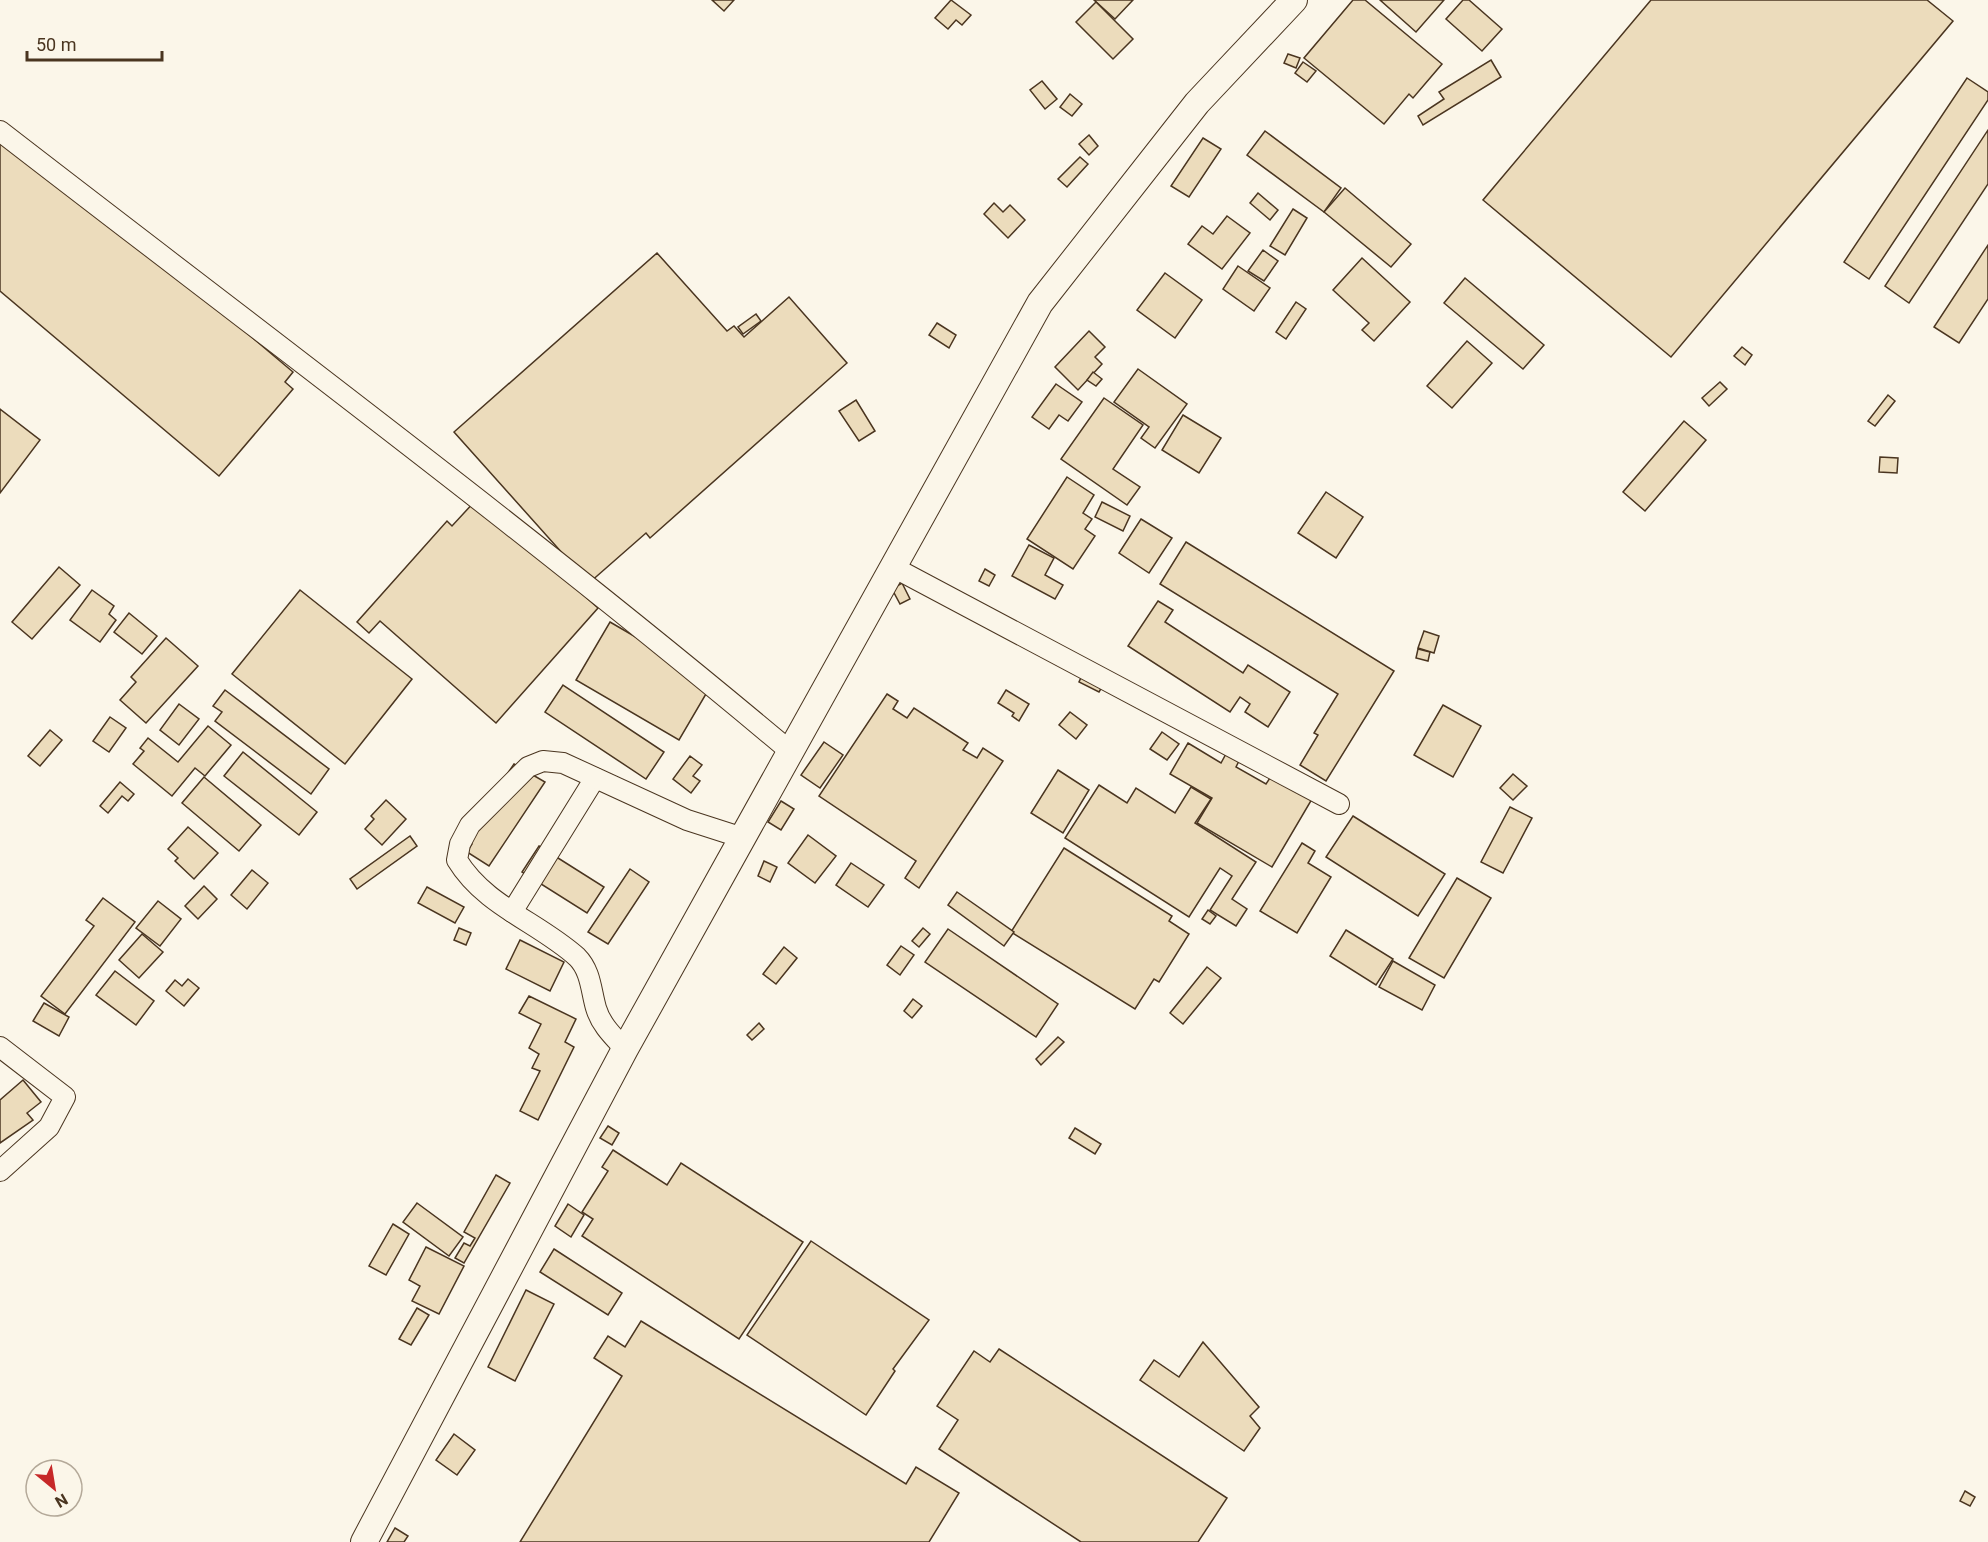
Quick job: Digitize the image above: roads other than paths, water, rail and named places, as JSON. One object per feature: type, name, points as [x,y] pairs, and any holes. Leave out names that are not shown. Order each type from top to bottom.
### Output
[{"type":"main road","points":[[364,1542],[625,1049],[791,752],[891,566],[1040,303],[1197,103],[1294,0]]},
{"type":"street","points":[[0,131],[688,665],[791,752]]},
{"type":"street","points":[[891,566],[1339,804]]},
{"type":"street","points":[[625,1049],[607,1030],[596,1008],[592,984],[578,958],[488,895],[466,874],[457,860],[460,844],[470,825],[528,767],[543,761],[563,763],[687,820],[743,838]]},
{"type":"street","points":[[512,912],[595,778]]},
{"type":"street","points":[[0,1047],[64,1097],[49,1127],[0,1171]]}]
